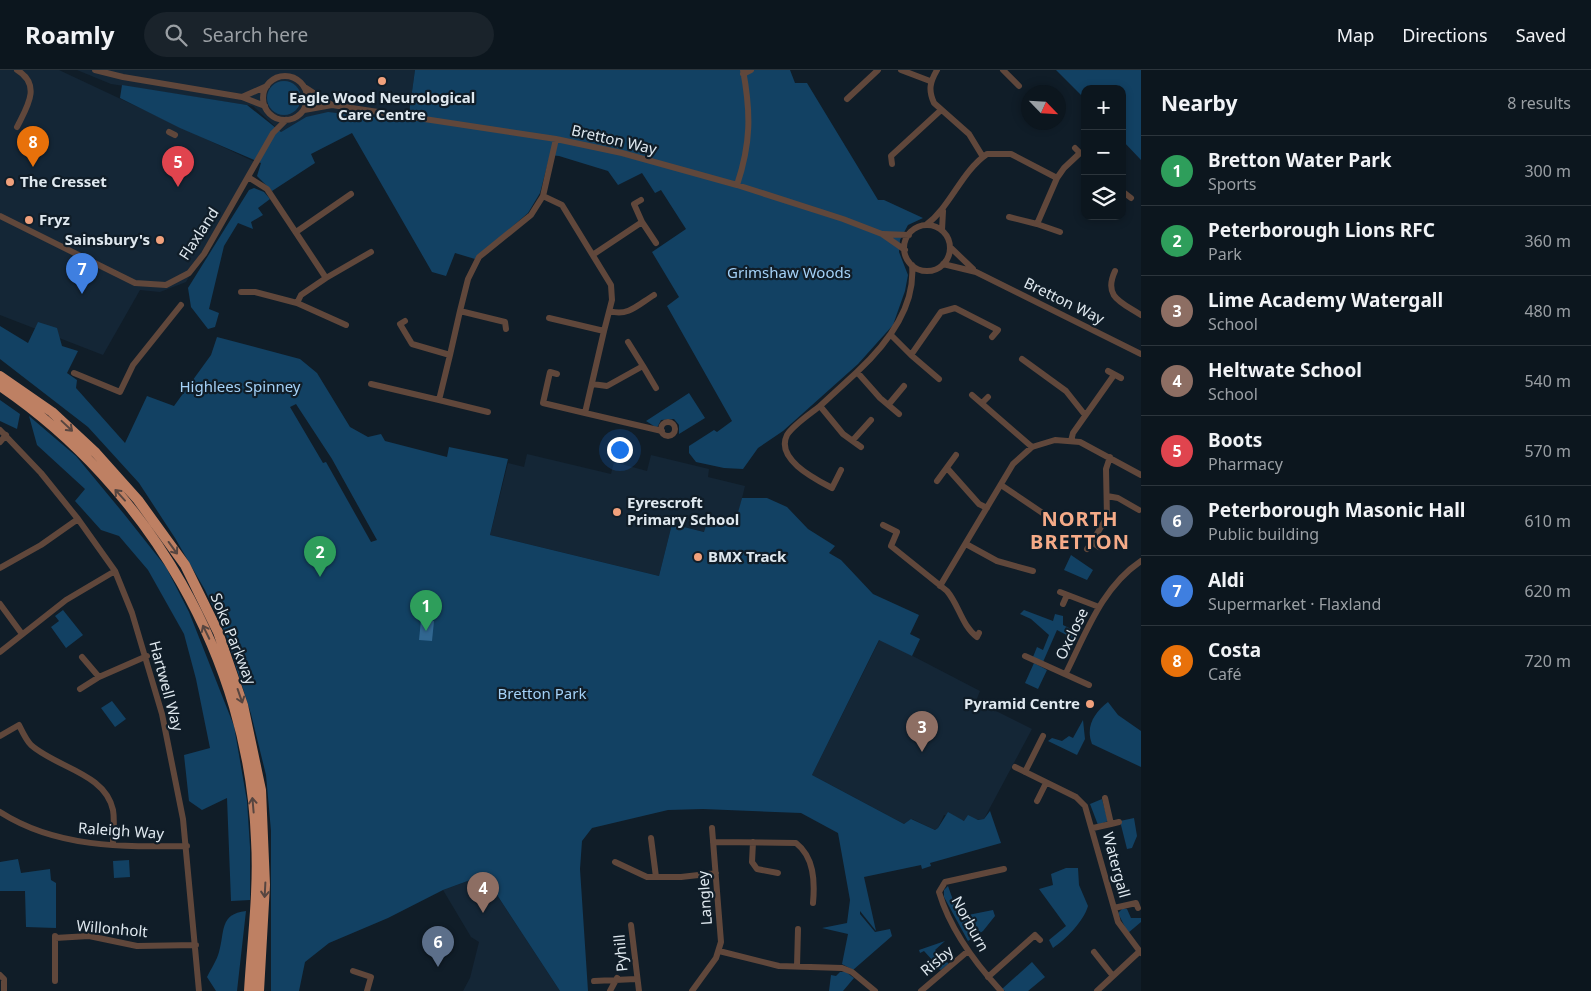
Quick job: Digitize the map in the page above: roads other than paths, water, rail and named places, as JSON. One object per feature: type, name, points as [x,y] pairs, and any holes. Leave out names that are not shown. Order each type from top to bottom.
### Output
[{"type":"highway","points":[[0,369],[43,404]]},
{"type":"highway","name":"Soke Parkway","points":[[0,376],[43,404],[96,453],[138,500],[185,565],[218,632],[243,705],[261,790],[265,847],[259,991]]},
{"type":"highway","name":"Soke Parkway","points":[[0,388],[21,400],[64,436],[132,509],[178,575],[211,642],[235,710],[252,793],[256,840],[256,881],[249,991]]},
{"type":"highway","points":[[261,948],[263,991]]},
{"type":"highway","points":[[246,991],[251,958]]},
{"type":"street","points":[[17,70],[28,80],[32,93],[31,100],[17,127]]},
{"type":"street","points":[[95,70],[123,78],[242,97],[265,106],[276,118],[286,120],[296,117],[304,110],[308,98],[305,87],[288,70]]},
{"type":"street","points":[[242,97],[267,86],[278,77],[282,70]]},
{"type":"street","points":[[737,185],[743,168],[750,131],[743,72],[751,70]]},
{"type":"street","points":[[847,99],[855,96],[878,70]]},
{"type":"street","points":[[901,70],[930,81]]},
{"type":"street","points":[[938,70],[930,81],[931,96],[941,110],[969,134],[983,157]]},
{"type":"street","points":[[1003,70],[1019,86]]},
{"type":"street","points":[[1014,81],[1019,75]]},
{"type":"street","points":[[278,77],[291,76],[297,79]]},
{"type":"street","points":[[265,106],[263,94],[267,86]]},
{"type":"street","name":"Bretton Way","points":[[305,87],[332,105]]},
{"type":"street","name":"Bretton Way","points":[[304,110],[332,105],[556,139],[622,153],[737,185],[882,234],[905,250]]},
{"type":"street","points":[[892,164],[889,154],[941,110]]},
{"type":"street","name":"Flaxland","points":[[273,133],[276,118]]},
{"type":"street","name":"Flaxland","points":[[0,216],[135,283],[166,285],[189,273],[204,254],[273,133],[286,120]]},
{"type":"street","points":[[439,400],[468,279],[479,258],[531,215],[543,196],[556,139]]},
{"type":"street","points":[[841,470],[832,488],[812,477],[787,454],[784,444],[788,434],[857,372],[892,336],[912,284],[912,265],[905,250],[909,234],[926,225],[943,209],[983,157],[992,153],[1012,154],[1057,178]]},
{"type":"street","points":[[1037,224],[1057,178],[1080,153]]},
{"type":"street","points":[[248,177],[267,189],[326,278]]},
{"type":"street","points":[[296,232],[351,194]]},
{"type":"street","points":[[543,196],[562,205],[594,254],[611,285],[610,311],[585,413]]},
{"type":"street","points":[[641,200],[632,201],[642,222],[656,243]]},
{"type":"street","points":[[942,230],[943,209]]},
{"type":"street","points":[[1009,217],[1060,232]]},
{"type":"street","points":[[594,254],[642,222]]},
{"type":"street","points":[[912,284],[925,271],[938,268],[943,264],[950,247],[942,230],[926,225]]},
{"type":"street","name":"Bretton Way","points":[[882,234],[909,234]]},
{"type":"street","name":"Bretton Way","points":[[950,247],[976,272]]},
{"type":"street","points":[[297,303],[301,295],[371,252]]},
{"type":"street","name":"Bretton Way","points":[[943,264],[976,272],[1141,354]]},
{"type":"street","points":[[912,265],[925,271]]},
{"type":"street","points":[[1116,271],[1110,283],[1110,290],[1117,299],[1141,315]]},
{"type":"street","points":[[1102,292],[1110,290]]},
{"type":"street","points":[[241,292],[255,292],[297,303],[346,325]]},
{"type":"street","points":[[610,311],[619,314],[628,311],[647,303],[654,295]]},
{"type":"street","points":[[74,373],[118,392],[122,391],[133,365],[181,305]]},
{"type":"street","points":[[911,355],[941,312],[948,309],[964,312],[1000,327],[992,337]]},
{"type":"street","points":[[460,312],[505,322],[506,329]]},
{"type":"street","points":[[549,318],[559,317],[604,330]]},
{"type":"street","points":[[405,321],[400,324],[412,344],[450,356]]},
{"type":"street","points":[[892,336],[911,355],[939,378]]},
{"type":"street","points":[[628,342],[656,388]]},
{"type":"street","points":[[1022,359],[1031,362],[1066,391],[1085,415]]},
{"type":"street","points":[[592,384],[607,386],[643,366]]},
{"type":"street","points":[[557,374],[550,372],[543,403],[662,431]]},
{"type":"street","points":[[857,372],[899,414]]},
{"type":"street","points":[[1071,440],[1073,433],[1111,373],[1122,378]]},
{"type":"street","points":[[79,384],[82,376]]},
{"type":"street","points":[[889,404],[904,386]]},
{"type":"street","points":[[374,387],[439,400],[483,413]]},
{"type":"street","points":[[972,395],[1032,447]]},
{"type":"street","points":[[982,403],[988,397]]},
{"type":"street","points":[[820,406],[843,434],[861,447]]},
{"type":"street","points":[[853,440],[871,420]]},
{"type":"street","name":"Hartwell Way","points":[[0,430],[78,519],[115,571],[147,656],[172,761],[187,846],[199,991]]},
{"type":"street","points":[[0,442],[6,435]]},
{"type":"street","points":[[940,586],[1013,464],[1032,447],[1055,440],[1071,440],[1089,445],[1141,475]]},
{"type":"street","points":[[937,481],[956,455]]},
{"type":"street","points":[[1087,549],[1107,516],[1106,469],[1110,457]]},
{"type":"street","points":[[947,468],[979,504],[987,508]]},
{"type":"street","points":[[1001,485],[1037,504],[1044,514]]},
{"type":"street","points":[[1107,496],[1118,498],[1139,510]]},
{"type":"street","points":[[1,565],[41,545],[78,519]]},
{"type":"street","points":[[883,525],[898,532],[891,546],[953,598],[970,633],[979,637]]},
{"type":"street","points":[[1092,542],[1099,546]]},
{"type":"street","points":[[966,544],[997,561],[1028,571]]},
{"type":"street","name":"Oxclose","points":[[1025,656],[1065,676],[1100,607],[1119,578],[1141,562]]},
{"type":"street","points":[[0,652],[66,600],[115,571]]},
{"type":"street","name":"Oxclose","points":[[1063,604],[1063,594],[1100,607]]},
{"type":"street","points":[[0,604],[22,634]]},
{"type":"street","points":[[82,656],[98,677]]},
{"type":"street","points":[[80,689],[98,677],[147,656]]},
{"type":"street","name":"Oxclose","points":[[1028,668],[1032,660]]},
{"type":"street","name":"Oxclose","points":[[1066,673],[1089,684]]},
{"type":"street","points":[[0,736],[19,725],[30,744],[58,763],[96,781],[109,798],[114,812],[113,845]]},
{"type":"street","points":[[1025,772],[1043,736]]},
{"type":"street","name":"Watergall","points":[[1015,767],[1080,801],[1088,810],[1120,927],[1140,952],[1096,991]]},
{"type":"street","points":[[1036,801],[1046,783]]},
{"type":"street","name":"Watergall","points":[[1104,798],[1111,824]]},
{"type":"street","name":"Raleigh Way","points":[[0,812],[14,821],[45,833],[78,842],[113,845],[187,846]]},
{"type":"street","name":"Watergall","points":[[1093,828],[1119,822]]},
{"type":"street","name":"Langley","points":[[692,991],[718,951],[721,942],[712,828]]},
{"type":"street","points":[[651,838],[656,877]]},
{"type":"street","points":[[713,842],[786,841],[796,843],[806,850],[811,864],[814,892],[813,903]]},
{"type":"street","points":[[753,842],[752,862],[757,869],[778,873]]},
{"type":"street","points":[[615,862],[627,866],[641,876],[656,877],[716,873]]},
{"type":"street","name":"Norburn","points":[[1001,991],[968,951],[942,903],[939,892],[945,882],[1004,869]]},
{"type":"street","name":"Watergall","points":[[1114,908],[1136,903],[1138,908]]},
{"type":"street","name":"Pyhill","points":[[631,924],[636,979],[639,991]]},
{"type":"street","points":[[797,966],[798,930]]},
{"type":"street","name":"Norburn","points":[[988,977],[1035,935],[1040,940]]},
{"type":"street","name":"Willonholt","points":[[55,981],[54,936],[89,936],[137,946],[196,945]]},
{"type":"street","points":[[718,951],[779,966],[842,968],[852,972],[875,991]]},
{"type":"street","name":"Risby","points":[[921,991],[968,951]]},
{"type":"street","points":[[1094,952],[1113,976]]},
{"type":"street","points":[[353,971],[370,977],[367,991]]},
{"type":"street","points":[[0,975],[4,980],[4,991]]},
{"type":"street","name":"Pyhill","points":[[594,981],[617,978],[636,979]]},
{"type":"street","name":"Pyhill","points":[[610,991],[617,978]]},
{"type":"place","name":"Eagle Wood Neurological Care Centre","points":[[382,81]]},
{"type":"place","name":"Costa","points":[[33,167]]},
{"type":"place","name":"The Cresset","points":[[10,182]]},
{"type":"place","name":"Boots","points":[[178,187]]},
{"type":"place","name":"Fryz","points":[[29,220]]},
{"type":"place","name":"Sainsbury's","points":[[160,240]]},
{"type":"place","name":"Aldi","points":[[82,294]]},
{"type":"place","name":"Eyrescroft Primary School","points":[[617,512]]},
{"type":"place","name":"BMX Track","points":[[698,557]]},
{"type":"place","name":"Peterborough Lions RFC","points":[[320,577]]},
{"type":"place","name":"Bretton Water Park","points":[[426,631]]},
{"type":"place","name":"Pyramid Centre","points":[[1090,704]]},
{"type":"place","name":"Lime Academy Watergall","points":[[922,752]]},
{"type":"place","name":"Heltwate School","points":[[483,913]]},
{"type":"place","name":"Peterborough Masonic Hall","points":[[438,967]]},
{"type":"district","name":"NORTH BRETTON","points":[[1080,530]]},
{"type":"park label","name":"Grimshaw Woods","points":[[789,273]]},
{"type":"park label","name":"Highlees Spinney","points":[[240,387]]},
{"type":"park label","name":"Bretton Park","points":[[542,694]]}]
